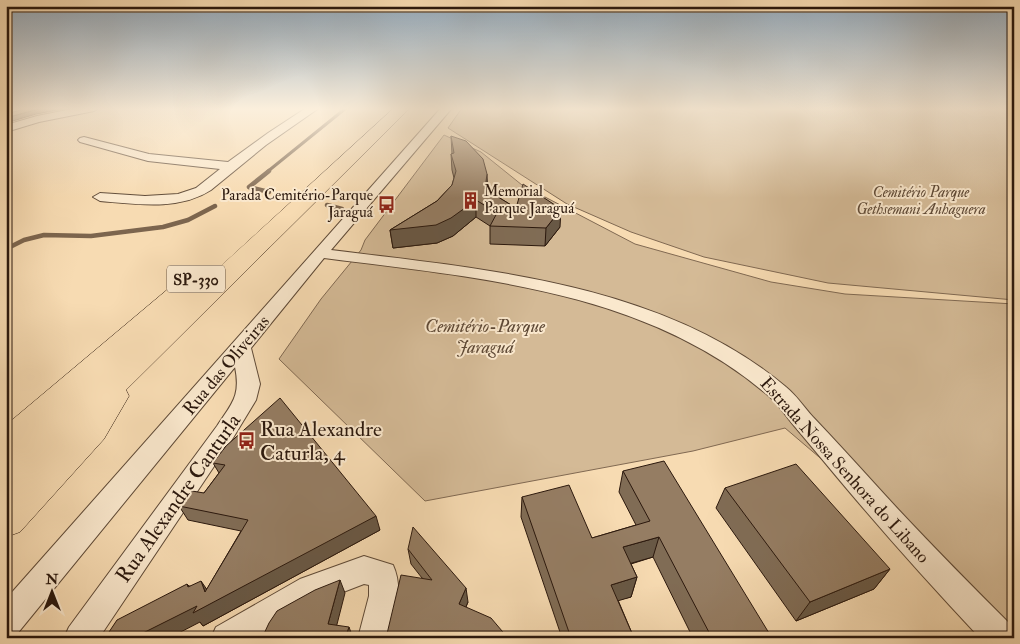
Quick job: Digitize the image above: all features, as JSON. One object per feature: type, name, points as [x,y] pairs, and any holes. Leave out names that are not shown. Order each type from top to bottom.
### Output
[{"type":"highway","name":"SP-330","points":[[6,445],[235,243],[349,138]]},
{"type":"highway","name":"SP-330","points":[[6,484],[370,138]]},
{"type":"highway","points":[[6,518],[92,430],[133,363]]},
{"type":"street","points":[[100,197],[142,200],[188,196],[200,192],[231,166],[271,138]]},
{"type":"street","name":"Rua das Oliveiras","points":[[6,623],[320,253],[421,138]]},
{"type":"street","points":[[84,140],[148,157],[231,166]]},
{"type":"street","name":"Estrada Nossa Senhora do Libano","points":[[320,253],[538,284],[605,301],[666,323],[712,344],[756,373],[779,393],[907,540],[1002,638]]},
{"type":"street","name":"Rua Alexandre Canturla","points":[[80,638],[225,432],[245,400],[249,384],[241,348]]},
{"type":"street","points":[[227,638],[311,590],[364,570],[383,576],[384,596],[374,638]]},
{"type":"green space","name":"Cemitério-Parque Jaraguá","points":[[442,138],[451,138],[481,152],[522,185],[635,244],[771,282],[845,294],[1014,304],[1014,628],[981,595],[785,428],[693,451],[425,501],[279,359],[321,299],[361,250],[365,240]]},
{"type":"green space","name":"Cemitério Parque Gethsemani Anhaguera","points":[[464,138],[1014,138],[1014,300],[828,283],[704,257],[631,232],[567,204]]},
{"type":"building","points":[[451,138],[466,141],[483,159],[487,174],[485,189],[516,208],[523,184],[561,209],[546,228],[490,226],[497,213],[476,200],[451,218],[436,225],[390,230],[437,201],[452,185],[456,171],[451,154],[454,153]]},
{"type":"building","points":[[280,398],[376,516],[193,613],[197,606],[133,638],[105,638],[117,620],[187,584],[188,587],[201,581],[205,592],[248,520],[179,506],[192,491],[204,493],[225,465],[213,463],[226,446]]},
{"type":"building","points":[[664,461],[772,638],[712,638],[659,537],[623,547],[637,577],[611,585],[634,638],[571,638],[522,497],[569,485],[592,538],[650,521],[623,471]]},
{"type":"building","points":[[796,464],[890,569],[810,602],[725,488]]},
{"type":"building","points":[[413,527],[466,588],[459,604],[491,618],[508,638],[386,638],[401,575],[432,580],[408,549]]},
{"type":"building","points":[[340,580],[328,624],[349,627],[345,638],[262,638],[277,611],[315,590]]},
{"type":"waterway","points":[[267,172],[309,138]]},
{"type":"waterway","points":[[269,171],[249,187],[269,192]]},
{"type":"waterway","points":[[327,205],[342,209]]},
{"type":"waterway","points":[[6,249],[24,240],[44,235],[91,236],[163,227],[188,220],[215,206]]},
{"type":"place","name":"Memorial Parque Jaraguá","points":[[470,200]]},
{"type":"place","name":"Parada Cemitério-Parque Jaraguá","points":[[387,204]]},
{"type":"place","name":"Rua Alexandre Caturla, 4","points":[[246,441]]}]
